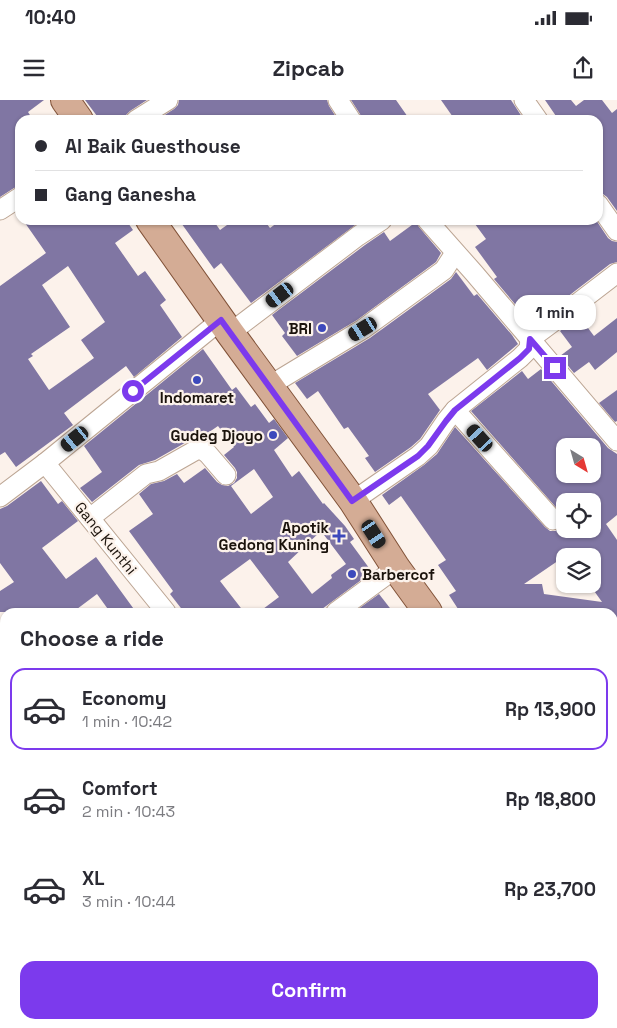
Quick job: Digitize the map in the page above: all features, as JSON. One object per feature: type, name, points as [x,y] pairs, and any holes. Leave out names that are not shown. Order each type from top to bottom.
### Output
[{"type":"main road","points":[[65,100],[76,115]]},
{"type":"main road","points":[[154,225],[352,501],[425,608]]},
{"type":"street","points":[[144,115],[168,100]]},
{"type":"street","points":[[338,100],[348,115]]},
{"type":"street","points":[[0,210],[15,200]]},
{"type":"street","points":[[603,211],[617,231]]},
{"type":"street","points":[[2,490],[46,463],[226,326],[374,225]]},
{"type":"street","points":[[431,225],[617,441]]},
{"type":"street","points":[[269,386],[363,329],[444,270],[455,253]]},
{"type":"street","points":[[530,339],[558,320],[617,273]]},
{"type":"street","points":[[352,501],[418,456],[428,446],[455,410],[529,349],[530,339]]},
{"type":"street","points":[[455,410],[553,520]]},
{"type":"street","points":[[90,518],[146,474],[159,471],[196,450],[203,450],[208,454],[226,476]]},
{"type":"street","name":"Gang Kunthi","points":[[46,463],[90,518],[156,608]]},
{"type":"street","points":[[341,608],[396,568]]},
{"type":"building","points":[[0,100],[44,100],[28,112],[30,115],[15,115],[15,188],[0,197]]},
{"type":"building","points":[[85,100],[147,100],[126,115],[96,115]]},
{"type":"building","points":[[179,100],[327,100],[335,115],[165,115],[178,105]]},
{"type":"building","points":[[351,100],[396,100],[406,115],[360,115]]},
{"type":"building","points":[[441,100],[511,100],[521,115],[452,115]]},
{"type":"building","points":[[545,100],[571,100],[576,106],[584,100],[602,100],[612,113],[617,109],[617,211],[603,194],[603,115],[555,115]]},
{"type":"building","points":[[26,225],[130,225],[133,230],[115,243],[138,276],[145,271],[166,300],[160,305],[182,337],[134,377],[126,366],[64,413],[73,425],[16,467],[5,452],[0,455],[0,286],[46,253]],"holes":[[[68,266],[105,322],[81,340],[94,358],[49,390],[28,359],[33,356],[31,354],[70,327],[42,285]]]},
{"type":"building","points":[[183,225],[216,225],[220,230],[227,225],[268,225],[270,228],[274,225],[355,225],[251,303],[221,263],[214,269]]},
{"type":"building","points":[[412,225],[418,225],[441,253],[436,262],[357,320],[297,356],[282,336],[285,333],[272,315],[384,232],[390,241]]},
{"type":"building","points":[[476,225],[599,225],[608,238],[617,242],[617,262],[610,264],[536,321],[534,319],[530,322],[494,279],[497,277],[475,247],[486,239]]},
{"type":"building","points":[[456,272],[474,296],[477,294],[518,344],[487,370],[478,358],[428,394],[440,410],[420,439],[375,472],[365,458],[369,456],[348,427],[344,429],[318,391],[307,399],[295,383],[370,338],[451,279]]},
{"type":"building","points":[[579,316],[594,336],[617,318],[617,352],[595,370],[589,362],[574,373],[560,356],[572,347],[560,331]]},
{"type":"building","points":[[203,349],[232,390],[236,387],[251,407],[255,404],[269,423],[274,419],[288,438],[274,450],[292,477],[299,471],[323,504],[345,526],[354,539],[350,542],[372,572],[323,608],[264,608],[279,597],[250,559],[220,581],[241,608],[181,608],[170,594],[173,591],[129,531],[153,514],[139,494],[151,484],[164,481],[177,474],[184,483],[205,468],[217,482],[228,486],[234,483],[237,478],[237,472],[224,455],[234,447],[218,426],[199,439],[190,440],[155,460],[139,465],[92,502],[80,488],[102,472],[84,446]],"holes":[[[254,469],[273,497],[251,514],[231,486]],[[321,531],[346,564],[331,575],[332,578],[312,594],[288,562]]]},
{"type":"building","points":[[541,369],[600,438],[556,438],[556,483],[601,483],[601,440],[608,448],[617,454],[617,515],[606,524],[617,540],[617,608],[457,608],[449,595],[456,591],[438,565],[446,560],[401,496],[389,505],[382,495],[437,454],[455,427],[545,527],[550,531],[556,531],[556,538],[601,538],[601,493],[556,493],[556,507],[471,411],[522,371],[528,379]]},
{"type":"building","points":[[617,390],[617,421],[615,422],[599,403]]},
{"type":"building","points":[[41,481],[58,504],[62,501],[78,521],[42,548],[66,579],[96,557],[133,608],[107,608],[97,594],[78,608],[0,608],[0,591],[14,582],[0,563],[0,509]]},
{"type":"building","points":[[379,594],[390,608],[360,608]]},
{"type":"place","name":"BRI","points":[[322,328]]},
{"type":"place","name":"Indomaret","points":[[197,380]]},
{"type":"place","name":"Gudeg Djoyo","points":[[273,435]]},
{"type":"place","name":"Apotik Gedong Kuning","points":[[339,536]]},
{"type":"place","name":"Barbercof","points":[[352,574]]},
{"type":"route","points":[[133,391],[221,320],[352,501],[418,456],[428,446],[455,410],[529,349],[530,339],[555,368]]}]
